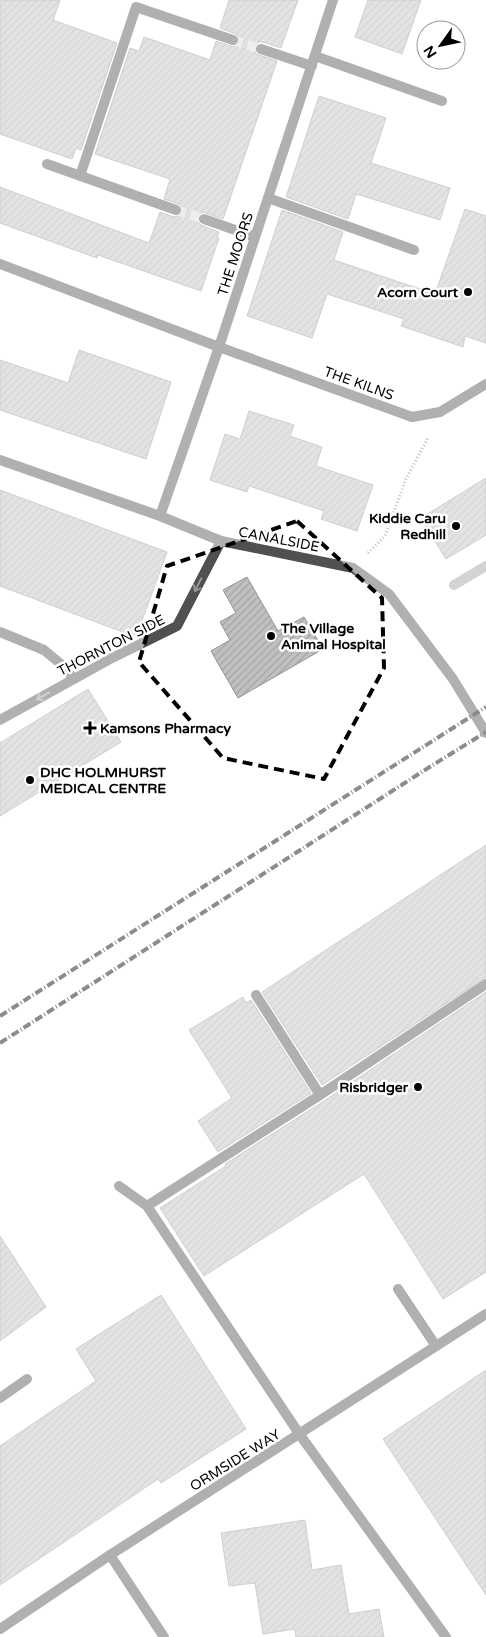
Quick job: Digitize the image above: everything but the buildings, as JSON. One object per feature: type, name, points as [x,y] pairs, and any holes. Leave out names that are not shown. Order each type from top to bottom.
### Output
[{"type":"street","name":"THE MOORS","points":[[160,516],[219,347],[333,0]]},
{"type":"street","points":[[80,176],[136,7],[233,40]]},
{"type":"street","points":[[261,49],[313,61],[442,101]]},
{"type":"street","points":[[47,164],[176,210]]},
{"type":"street","points":[[268,198],[414,250]]},
{"type":"street","points":[[204,219],[255,237]]},
{"type":"street","name":"THE KILNS","points":[[0,264],[219,347],[412,417],[440,412],[486,384]]},
{"type":"street","name":"CANALSIDE","points":[[0,460],[160,516],[221,541],[353,568],[389,594],[453,679],[486,733]]},
{"type":"street","name":"THORNTON SIDE","points":[[0,720],[112,658],[177,626],[221,541]]},
{"type":"street","points":[[0,632],[44,650],[62,665],[74,679]]},
{"type":"street","points":[[147,1206],[320,1095],[486,984]]},
{"type":"street","points":[[256,995],[320,1095]]},
{"type":"street","points":[[119,1186],[147,1206],[300,1435],[446,1637]]},
{"type":"street","points":[[398,1289],[436,1346]]},
{"type":"street","name":"ORMSIDE WAY","points":[[0,1630],[110,1555],[300,1435],[486,1314]]},
{"type":"street","points":[[0,1398],[27,1379]]},
{"type":"street","points":[[110,1555],[164,1637]]},
{"type":"path","points":[[353,568],[385,536],[406,479],[440,412]]},
{"type":"highlighted area","points":[[297,521],[382,598],[384,668],[324,779],[223,758],[139,662],[167,566]]},
{"type":"waterway","points":[[454,585],[486,566]]},
{"type":"tunnel","points":[[233,40],[261,49]]},
{"type":"tunnel","points":[[176,210],[204,219]]},
{"type":"railway","points":[[0,1016],[486,707]]},
{"type":"railway","points":[[0,1043],[486,732]]},
{"type":"place","name":"Acorn Court","points":[[468,292]]},
{"type":"place","name":"Kiddie Caru Redhill","points":[[456,526]]},
{"type":"place","name":"The Village Animal Hospital","points":[[271,636]]},
{"type":"place","name":"Kamsons Pharmacy","points":[[90,728]]},
{"type":"place","name":"DHC HOLMHURST MEDICAL CENTRE","points":[[30,780]]},
{"type":"place","name":"Risbridger","points":[[418,1087]]}]
